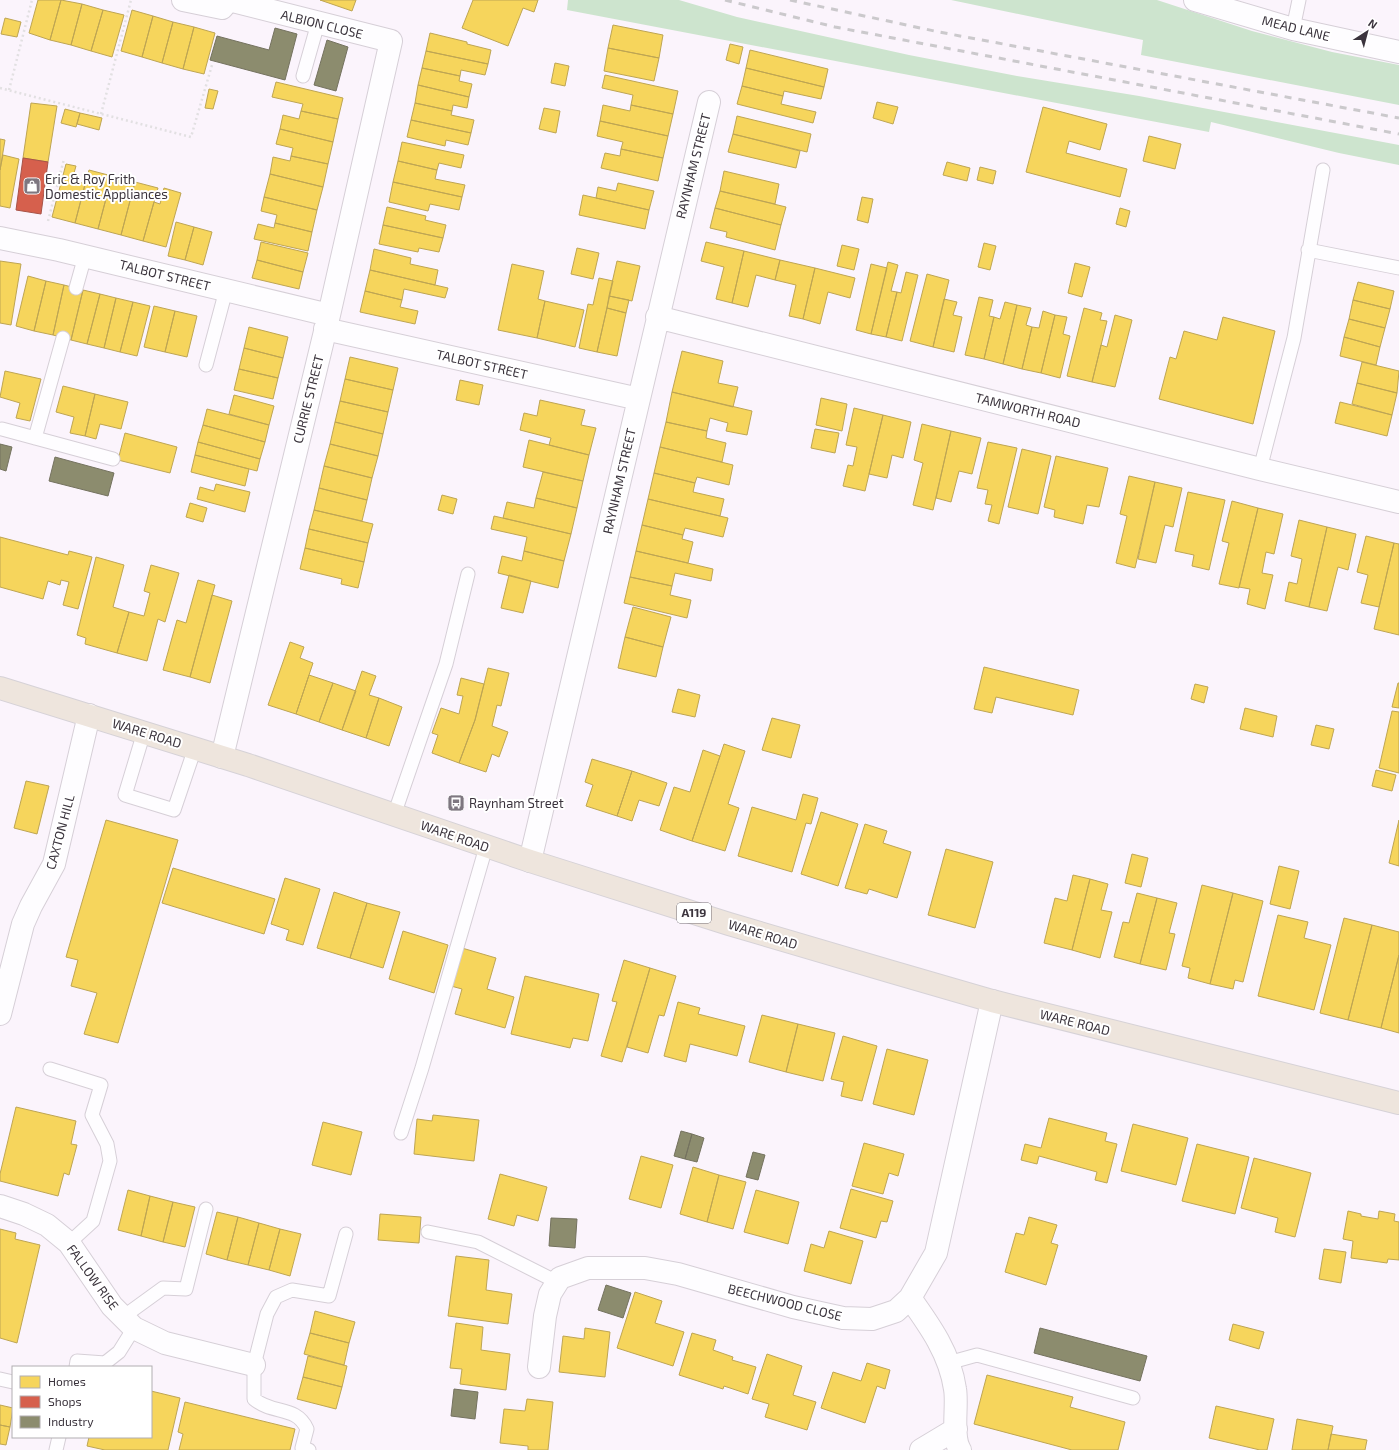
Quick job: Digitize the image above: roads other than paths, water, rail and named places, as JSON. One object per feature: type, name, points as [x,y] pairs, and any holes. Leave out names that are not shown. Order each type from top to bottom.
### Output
[{"type":"main road","name":"WARE ROAD","points":[[0,688],[195,748],[486,847],[729,924],[992,1001],[1399,1103]]},
{"type":"street","points":[[183,0],[222,8],[229,0]]},
{"type":"street","name":"ALBION CLOSE","points":[[229,0],[391,41]]},
{"type":"street","name":"MEAD LANE","points":[[1195,0],[1293,29],[1399,52]]},
{"type":"street","name":"CURRIE STREET","points":[[222,757],[327,322],[391,41]]},
{"type":"street","name":"RAYNHAM STREET","points":[[530,861],[657,317],[709,102]]},
{"type":"street","name":"TALBOT STREET","points":[[0,238],[85,256],[226,290],[327,322],[639,399]]},
{"type":"street","name":"TAMWORTH ROAD","points":[[657,317],[1260,469],[1399,501]]},
{"type":"street","name":"CAXTON HILL","points":[[0,1014],[23,924],[54,864],[89,715]]},
{"type":"street","name":"BEECHWOOD CLOSE","points":[[558,1282],[560,1278],[588,1268],[645,1268],[678,1274],[793,1307],[843,1318],[872,1319],[896,1311],[910,1298],[936,1253],[992,1001]]},
{"type":"street","name":"FALLOW RISE","points":[[0,1206],[24,1214],[47,1225],[69,1243],[112,1306],[129,1323],[165,1343],[254,1365]]},
{"type":"street","points":[[539,1367],[545,1316],[550,1294],[558,1282]]},
{"type":"street","points":[[910,1298],[944,1350],[955,1389],[958,1440],[921,1450]]},
{"type":"lane","points":[[1293,29],[1299,0]]},
{"type":"lane","points":[[303,76],[318,23]]},
{"type":"lane","points":[[1260,469],[1294,338],[1323,170]]},
{"type":"lane","points":[[1308,250],[1399,268]]},
{"type":"lane","points":[[76,288],[85,256]]},
{"type":"lane","points":[[206,365],[226,290]]},
{"type":"lane","points":[[35,438],[63,338]]},
{"type":"lane","points":[[2,429],[113,459]]},
{"type":"lane","points":[[394,815],[446,664],[468,574]]},
{"type":"lane","points":[[144,732],[126,795],[174,810],[195,748]]},
{"type":"lane","points":[[400,1134],[422,1068],[486,847]]},
{"type":"lane","points":[[50,1069],[101,1085],[92,1115],[107,1144],[110,1161],[93,1221],[69,1243]]},
{"type":"lane","points":[[76,1366],[77,1361],[105,1363],[119,1352],[129,1323],[164,1288],[186,1289],[206,1209]]},
{"type":"lane","points":[[428,1232],[478,1242],[558,1282]]},
{"type":"lane","points":[[310,1450],[302,1448],[307,1429],[303,1421],[294,1414],[263,1406],[254,1399],[254,1365],[268,1314],[276,1297],[292,1290],[329,1296],[346,1234]]},
{"type":"lane","points":[[948,1363],[977,1355],[1133,1398]]},
{"type":"lane","points":[[0,1379],[12,1382]]},
{"type":"lane","points":[[56,1450],[59,1438]]},
{"type":"railway","points":[[725,0],[835,27],[1399,134]]},
{"type":"railway","points":[[790,0],[939,32],[1399,118]]},
{"type":"place","name":"Eric & Roy Frith Domestic Appliances","points":[[32,186]]},
{"type":"place","name":"Raynham Street","points":[[456,803]]}]
